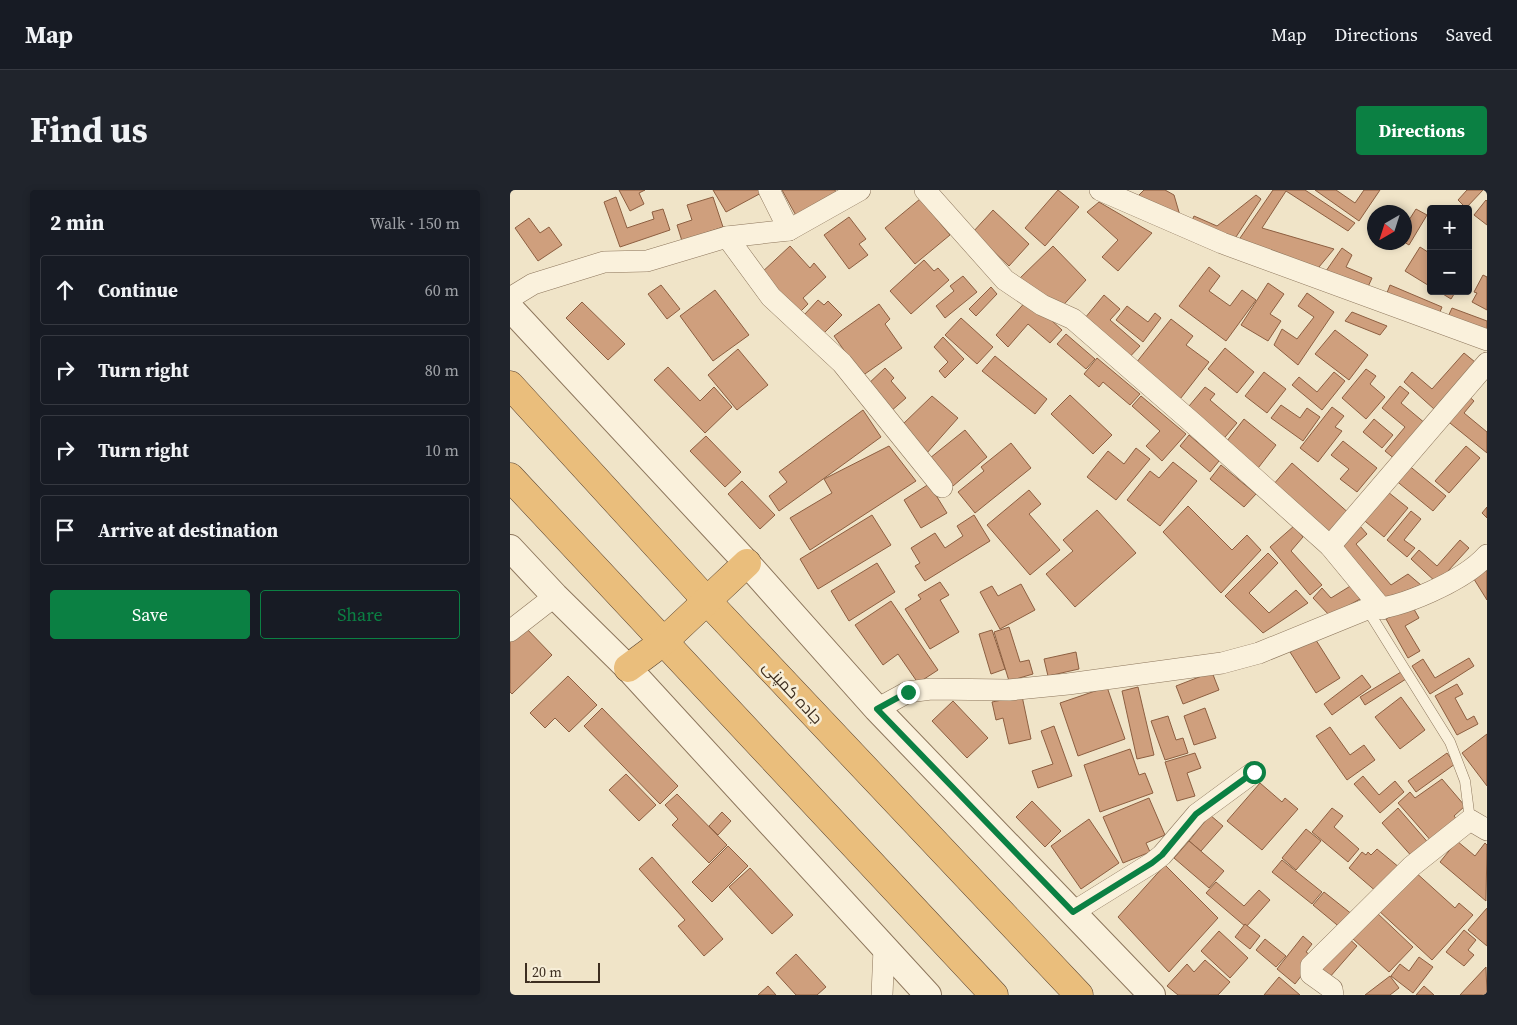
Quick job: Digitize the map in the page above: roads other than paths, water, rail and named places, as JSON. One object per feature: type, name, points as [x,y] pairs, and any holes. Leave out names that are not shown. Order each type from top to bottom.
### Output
[{"type":"highway","name":"جاده کمپنی","points":[[510,385],[708,602],[1079,995]]},
{"type":"highway","points":[[510,477],[994,995]]},
{"type":"highway","points":[[628,668],[664,642],[747,563]]},
{"type":"street","points":[[769,190],[789,230]]},
{"type":"street","points":[[510,298],[533,284],[604,262],[647,261],[727,237],[789,230],[860,190]]},
{"type":"street","points":[[925,190],[1005,280],[1042,305],[1073,319],[1330,546],[1374,609]]},
{"type":"street","points":[[1100,190],[1222,243],[1487,340]]},
{"type":"street","points":[[727,237],[771,297],[842,362],[942,487]]},
{"type":"street","points":[[510,308],[747,563],[877,709],[1152,995]]},
{"type":"street","points":[[1330,546],[1487,363]]},
{"type":"street","points":[[510,548],[555,596],[628,668],[928,995]]},
{"type":"street","points":[[877,709],[908,692],[931,689],[1009,690],[1222,663],[1260,653],[1374,609],[1454,582],[1487,555]]},
{"type":"street","points":[[510,631],[555,596]]},
{"type":"street","points":[[1073,912],[1152,863],[1162,855],[1196,814],[1254,772]]},
{"type":"street","points":[[1333,995],[1332,988],[1311,974],[1311,966],[1412,866],[1478,825]]},
{"type":"street","points":[[882,995],[884,949]]},
{"type":"lane","points":[[1374,609],[1450,742],[1465,781],[1478,825]]}]
